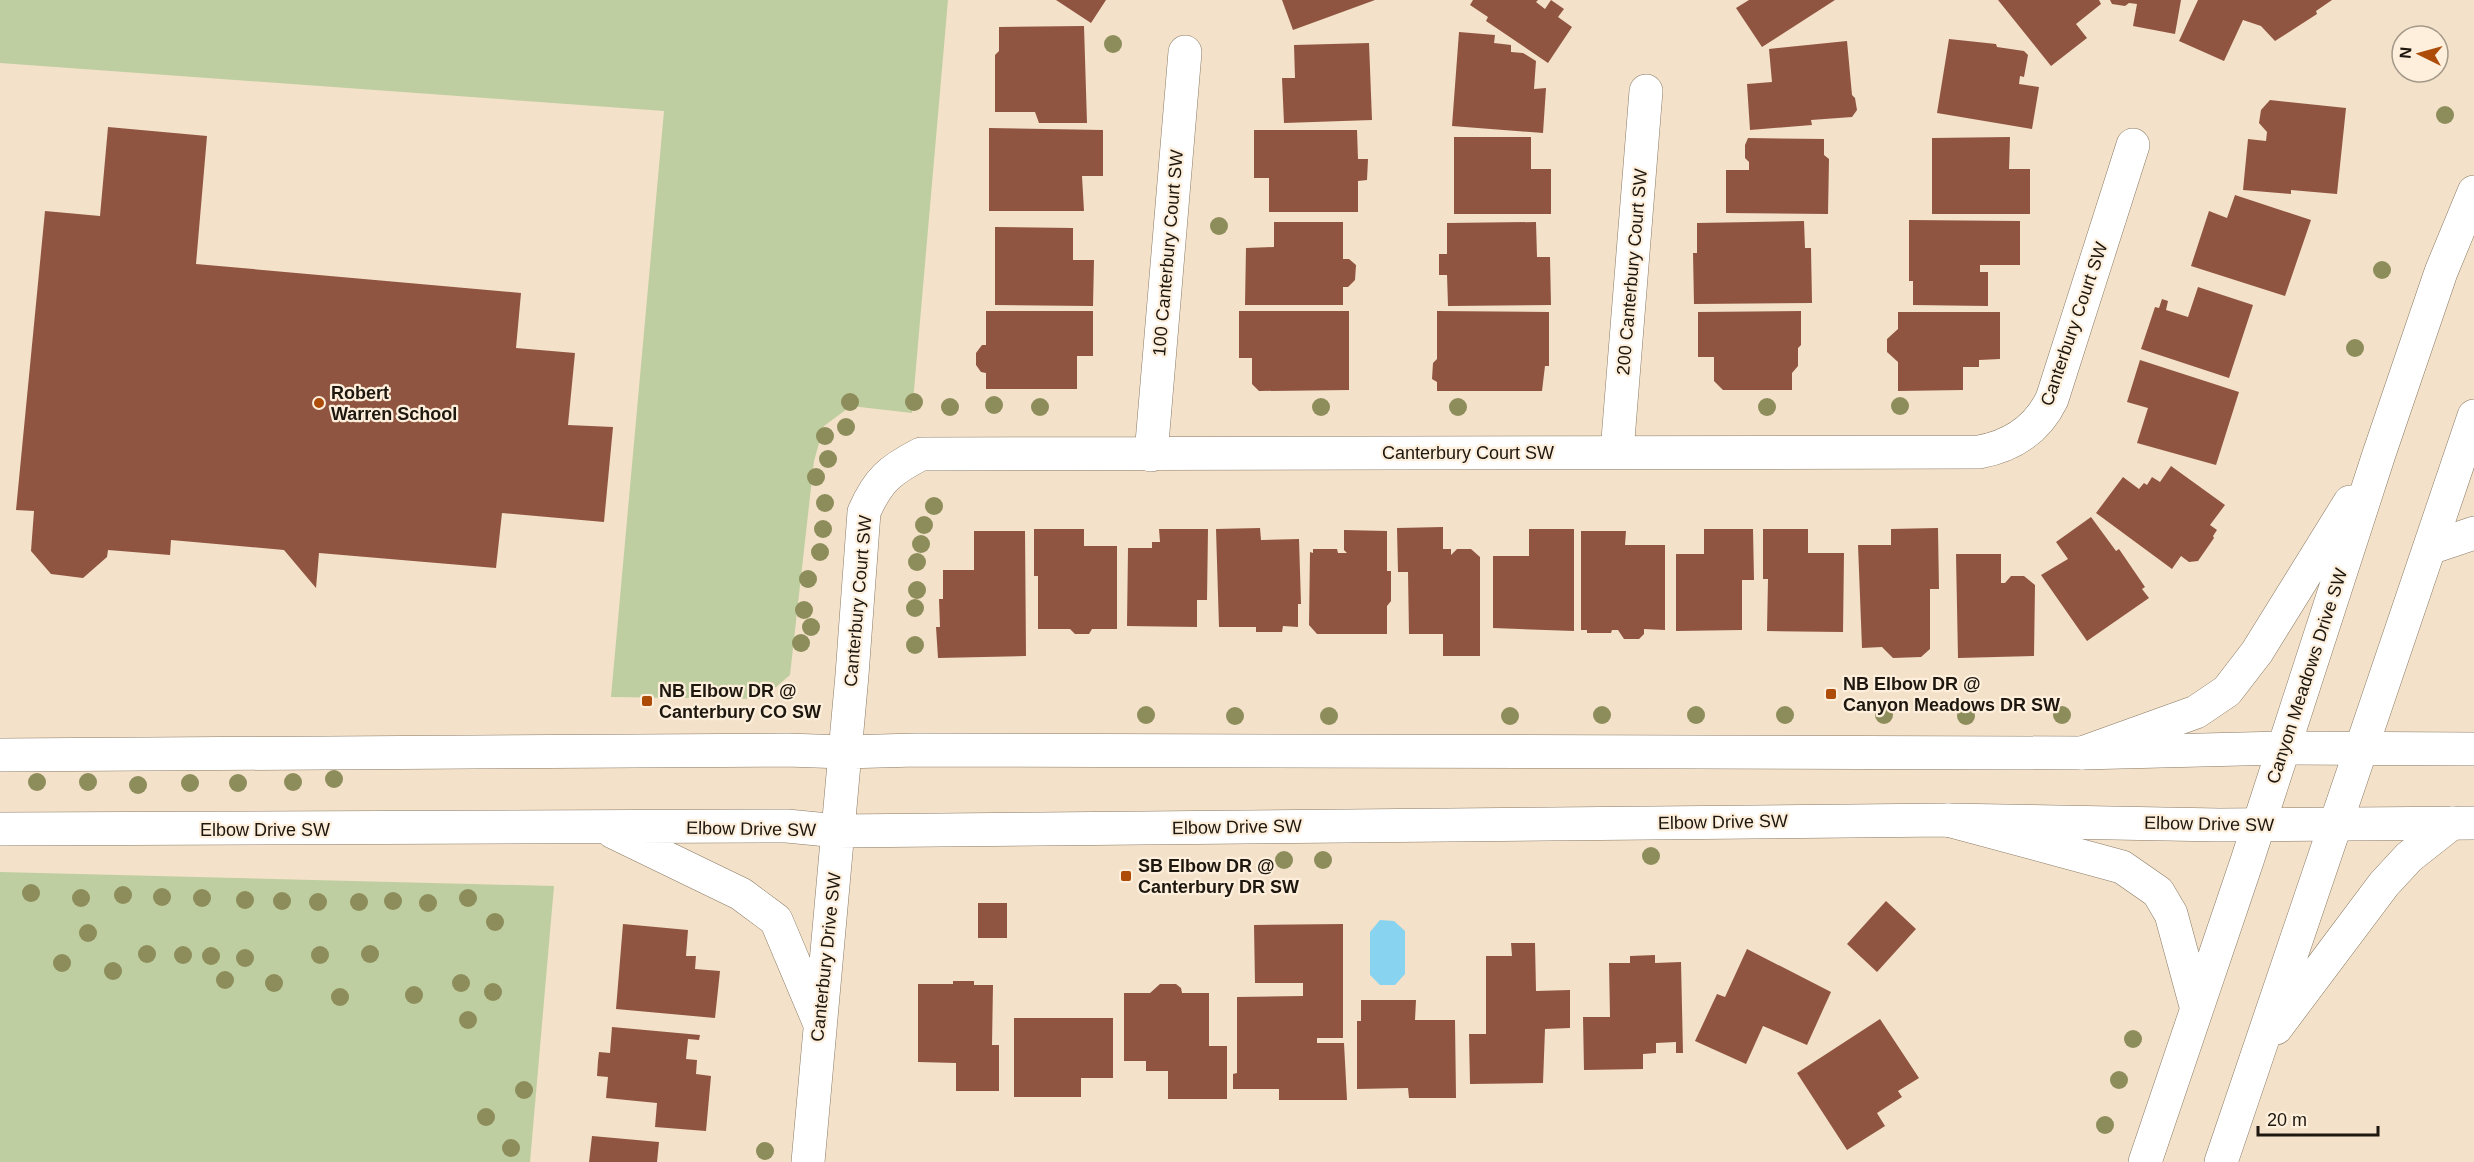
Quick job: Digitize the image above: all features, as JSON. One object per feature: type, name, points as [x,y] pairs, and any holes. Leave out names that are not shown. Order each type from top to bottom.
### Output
[{"type":"street","name":"100 Canterbury Court SW","points":[[1150,454],[1185,52]]},
{"type":"street","name":"200 Canterbury Court SW","points":[[1617,452],[1646,91]]},
{"type":"street","name":"Canterbury Court SW","points":[[844,752],[864,512],[874,488],[893,468],[921,454],[1979,452],[2000,448],[2032,428],[2052,399],[2133,145]]},
{"type":"street","name":"Canyon Meadows Drive SW","points":[[2145,1162],[2259,825],[2282,748],[2379,454],[2442,272],[2474,192]]},
{"type":"street","points":[[2221,1162],[2474,416]]},
{"type":"street","points":[[2082,753],[2196,712],[2227,691],[2257,652],[2379,454]]},
{"type":"street","points":[[2430,548],[2474,533]]},
{"type":"street","points":[[0,755],[775,750],[844,752],[927,750],[2082,753],[2282,748],[2474,749]]},
{"type":"street","name":"Canterbury Drive SW","points":[[808,1162],[844,752]]},
{"type":"street","points":[[1948,820],[2122,867],[2158,892],[2171,914],[2196,1006]]},
{"type":"street","name":"Elbow Drive SW","points":[[0,829],[787,826],[838,831],[1948,820],[2259,825],[2463,823]]},
{"type":"street","points":[[2258,1054],[2384,884],[2409,857],[2463,823]]},
{"type":"street","points":[[605,828],[741,894],[776,920],[819,1023]]},
{"type":"green space","points":[[0,0],[948,0],[912,413],[851,406],[824,426],[814,461],[790,675],[762,699],[611,697],[664,111],[0,63]]},
{"type":"green space","points":[[0,872],[554,886],[530,1162],[0,1162]]},
{"type":"water","points":[[1380,920],[1394,921],[1405,931],[1405,974],[1395,985],[1380,985],[1370,975],[1370,932]]},
{"type":"building","points":[[1056,0],[1106,0],[1091,23]]},
{"type":"building","points":[[1282,0],[1375,0],[1293,30]]},
{"type":"building","points":[[1473,0],[1538,0],[1536,2],[1545,9],[1551,0],[1564,9],[1558,17],[1572,27],[1548,63],[1486,21],[1488,17],[1470,5]]},
{"type":"building","points":[[1749,0],[1835,0],[1762,47],[1736,8]]},
{"type":"building","points":[[1998,0],[2099,0],[2101,4],[2076,24],[2087,38],[2051,66]]},
{"type":"building","points":[[2110,0],[2181,0],[2175,34],[2133,26],[2137,4],[2129,3],[2125,6],[2112,4]]},
{"type":"building","points":[[2198,0],[2332,0],[2316,11],[2317,14],[2275,41],[2261,26],[2243,20],[2224,61],[2179,41]]},
{"type":"building","points":[[1084,26],[1087,123],[1039,123],[1035,112],[995,112],[995,55],[999,51],[999,27]]},
{"type":"building","points":[[1459,32],[1495,35],[1494,43],[1511,45],[1511,52],[1523,53],[1536,61],[1534,89],[1546,88],[1543,133],[1452,126]]},
{"type":"building","points":[[1949,39],[1996,44],[1997,47],[2024,51],[2028,55],[2024,77],[2020,76],[2019,84],[2039,87],[2032,129],[1937,113]]},
{"type":"building","points":[[1847,41],[1852,95],[1855,98],[1857,110],[1852,117],[1811,120],[1812,125],[1750,130],[1747,84],[1772,82],[1769,49]]},
{"type":"building","points":[[1369,43],[1372,120],[1284,123],[1282,78],[1295,78],[1294,45]]},
{"type":"building","points":[[2270,100],[2346,108],[2337,194],[2291,190],[2291,194],[2243,190],[2248,139],[2266,141],[2267,132],[2259,123],[2261,110]]},
{"type":"building","points":[[108,127],[207,136],[196,264],[521,293],[516,348],[575,353],[568,425],[613,427],[604,522],[502,513],[496,568],[319,553],[316,588],[284,550],[171,540],[170,555],[108,550],[107,557],[83,578],[51,574],[31,551],[34,511],[16,510],[45,211],[100,216]]},
{"type":"building","points":[[989,128],[1103,130],[1103,176],[1082,176],[1084,211],[989,211]]},
{"type":"building","points":[[1254,130],[1357,130],[1358,159],[1368,159],[1367,180],[1358,181],[1358,212],[1269,212],[1269,178],[1254,178]]},
{"type":"building","points":[[1454,137],[1531,137],[1531,169],[1551,169],[1551,214],[1454,214]]},
{"type":"building","points":[[2010,137],[2009,169],[2030,169],[2030,214],[1932,214],[1932,138]]},
{"type":"building","points":[[1748,138],[1824,139],[1824,155],[1829,159],[1828,214],[1726,213],[1726,170],[1749,170],[1749,162],[1745,158],[1745,145]]},
{"type":"building","points":[[2235,195],[2311,220],[2285,296],[2191,266],[2209,211],[2227,218]]},
{"type":"building","points":[[1909,220],[2020,221],[2020,265],[1980,265],[1980,272],[1988,272],[1988,306],[1913,305],[1913,281],[1909,281]]},
{"type":"building","points":[[1804,221],[1805,248],[1811,248],[1812,303],[1694,304],[1693,253],[1697,253],[1697,223]]},
{"type":"building","points":[[1274,222],[1343,222],[1343,259],[1349,259],[1356,265],[1355,280],[1348,287],[1343,287],[1343,305],[1245,305],[1246,248],[1274,247]]},
{"type":"building","points":[[1536,222],[1537,257],[1550,257],[1551,305],[1448,306],[1447,275],[1439,275],[1439,254],[1447,254],[1447,223]]},
{"type":"building","points":[[995,227],[1073,228],[1073,260],[1094,260],[1093,306],[995,305]]},
{"type":"building","points":[[2198,287],[2253,305],[2229,378],[2141,349],[2155,307],[2159,308],[2162,299],[2168,301],[2166,310],[2188,317]]},
{"type":"building","points":[[986,311],[1093,311],[1093,356],[1077,356],[1077,389],[986,389],[986,373],[981,372],[976,365],[976,353],[982,345],[986,345]]},
{"type":"building","points":[[1239,311],[1349,311],[1349,390],[1259,391],[1252,384],[1252,358],[1239,358]]},
{"type":"building","points":[[1437,311],[1549,312],[1549,366],[1545,366],[1542,391],[1437,391],[1437,382],[1432,379],[1433,363],[1437,359]]},
{"type":"building","points":[[1801,311],[1801,345],[1798,348],[1798,366],[1792,373],[1792,390],[1723,390],[1714,381],[1714,357],[1698,357],[1698,312]]},
{"type":"building","points":[[1898,312],[2000,312],[2000,359],[1979,360],[1979,367],[1963,367],[1963,390],[1898,391],[1898,362],[1887,352],[1887,339],[1898,329]]},
{"type":"building","points":[[2140,360],[2239,392],[2216,465],[2137,443],[2148,408],[2127,402]]},
{"type":"building","points":[[2171,466],[2225,505],[2210,525],[2217,530],[2198,561],[2189,562],[2181,556],[2172,569],[2096,513],[2123,477],[2139,489],[2144,483],[2147,485],[2152,477],[2160,482]]},
{"type":"building","points":[[2091,517],[2116,551],[2119,549],[2145,587],[2142,589],[2149,598],[2087,641],[2041,575],[2068,559],[2056,542]]},
{"type":"building","points":[[1443,527],[1443,549],[1451,549],[1451,555],[1457,549],[1471,549],[1480,557],[1480,656],[1443,656],[1443,634],[1409,634],[1408,572],[1398,572],[1397,528]]},
{"type":"building","points":[[1260,528],[1261,540],[1299,539],[1301,604],[1298,604],[1298,627],[1283,626],[1282,632],[1256,632],[1256,627],[1219,627],[1216,529]]},
{"type":"building","points":[[1938,528],[1939,589],[1930,589],[1930,649],[1921,657],[1893,658],[1882,647],[1862,648],[1858,545],[1891,545],[1891,529]]},
{"type":"building","points":[[1034,529],[1084,529],[1084,546],[1117,546],[1117,629],[1092,629],[1089,634],[1075,634],[1070,629],[1038,629],[1038,576],[1034,576]]},
{"type":"building","points":[[1159,529],[1208,529],[1207,600],[1197,600],[1197,627],[1127,626],[1128,548],[1152,548],[1152,542],[1160,542]]},
{"type":"building","points":[[1529,529],[1574,529],[1574,631],[1493,628],[1493,556],[1529,556]]},
{"type":"building","points":[[1704,529],[1753,529],[1754,580],[1742,580],[1742,630],[1676,631],[1676,554],[1704,554]]},
{"type":"building","points":[[1763,529],[1808,529],[1808,553],[1844,553],[1843,632],[1767,631],[1768,579],[1763,579]]},
{"type":"building","points":[[1344,530],[1387,531],[1387,571],[1391,571],[1391,601],[1387,606],[1387,634],[1317,634],[1309,625],[1310,552],[1313,553],[1313,549],[1337,549],[1338,553],[1347,553],[1344,550]]},
{"type":"building","points":[[974,531],[1025,531],[1026,656],[938,658],[936,627],[940,627],[939,599],[943,599],[943,570],[974,570]]},
{"type":"building","points":[[1581,531],[1626,531],[1625,545],[1665,545],[1665,630],[1644,629],[1644,634],[1639,639],[1624,639],[1618,630],[1612,630],[1611,633],[1587,633],[1587,630],[1581,630]]},
{"type":"building","points":[[1956,554],[2001,554],[2001,583],[2005,583],[2011,576],[2024,576],[2035,585],[2034,656],[1958,658]]},
{"type":"building","points":[[1886,901],[1916,929],[1877,972],[1847,944]]},
{"type":"building","points":[[978,903],[1007,903],[1007,938],[978,938]]},
{"type":"building","points":[[623,924],[688,930],[686,956],[696,956],[695,969],[720,971],[715,1018],[616,1009]]},
{"type":"building","points":[[1343,924],[1343,1038],[1317,1038],[1317,1043],[1344,1043],[1347,1100],[1279,1100],[1279,1089],[1233,1089],[1233,1074],[1237,1073],[1237,997],[1303,996],[1303,983],[1255,983],[1254,925]]},
{"type":"building","points":[[1511,943],[1535,943],[1536,991],[1570,990],[1570,1028],[1545,1029],[1543,1083],[1470,1084],[1469,1034],[1486,1034],[1486,956],[1512,956]]},
{"type":"building","points":[[1747,949],[1831,992],[1807,1045],[1763,1026],[1746,1064],[1695,1041],[1717,994],[1725,997]]},
{"type":"building","points":[[1655,955],[1655,963],[1681,962],[1683,1053],[1676,1053],[1676,1042],[1656,1043],[1656,1053],[1643,1054],[1643,1069],[1584,1070],[1583,1017],[1610,1017],[1609,963],[1630,963],[1630,956]]},
{"type":"building","points":[[953,981],[974,981],[974,985],[993,985],[992,1045],[999,1045],[999,1091],[956,1091],[956,1063],[918,1062],[918,984],[953,984]]},
{"type":"building","points":[[1160,984],[1176,984],[1181,988],[1182,993],[1209,993],[1209,1046],[1227,1046],[1227,1099],[1168,1099],[1168,1071],[1146,1071],[1146,1061],[1124,1061],[1124,993],[1150,993]]},
{"type":"building","points":[[1361,1000],[1416,1000],[1415,1020],[1455,1020],[1456,1098],[1409,1098],[1408,1088],[1357,1089],[1357,1021],[1361,1021]]},
{"type":"building","points":[[1014,1018],[1113,1018],[1113,1078],[1081,1078],[1081,1097],[1014,1097]]},
{"type":"building","points":[[1880,1019],[1919,1078],[1898,1091],[1902,1097],[1877,1113],[1885,1126],[1847,1150],[1797,1073]]},
{"type":"building","points":[[612,1027],[700,1035],[699,1040],[688,1039],[686,1059],[697,1060],[696,1074],[711,1076],[706,1131],[655,1127],[657,1103],[606,1098],[608,1077],[597,1076],[598,1061],[599,1052],[610,1053]]},
{"type":"building","points":[[592,1136],[659,1142],[657,1162],[589,1162]]},
{"type":"place","name":"Robert Warren School","points":[[319,403]]},
{"type":"place","name":"NB Elbow DR @ Canyon Meadows DR SW","points":[[1831,694]]},
{"type":"place","name":"NB Elbow DR @ Canterbury CO SW","points":[[647,701]]},
{"type":"place","name":"SB Elbow DR @ Canterbury DR SW","points":[[1126,876]]}]
